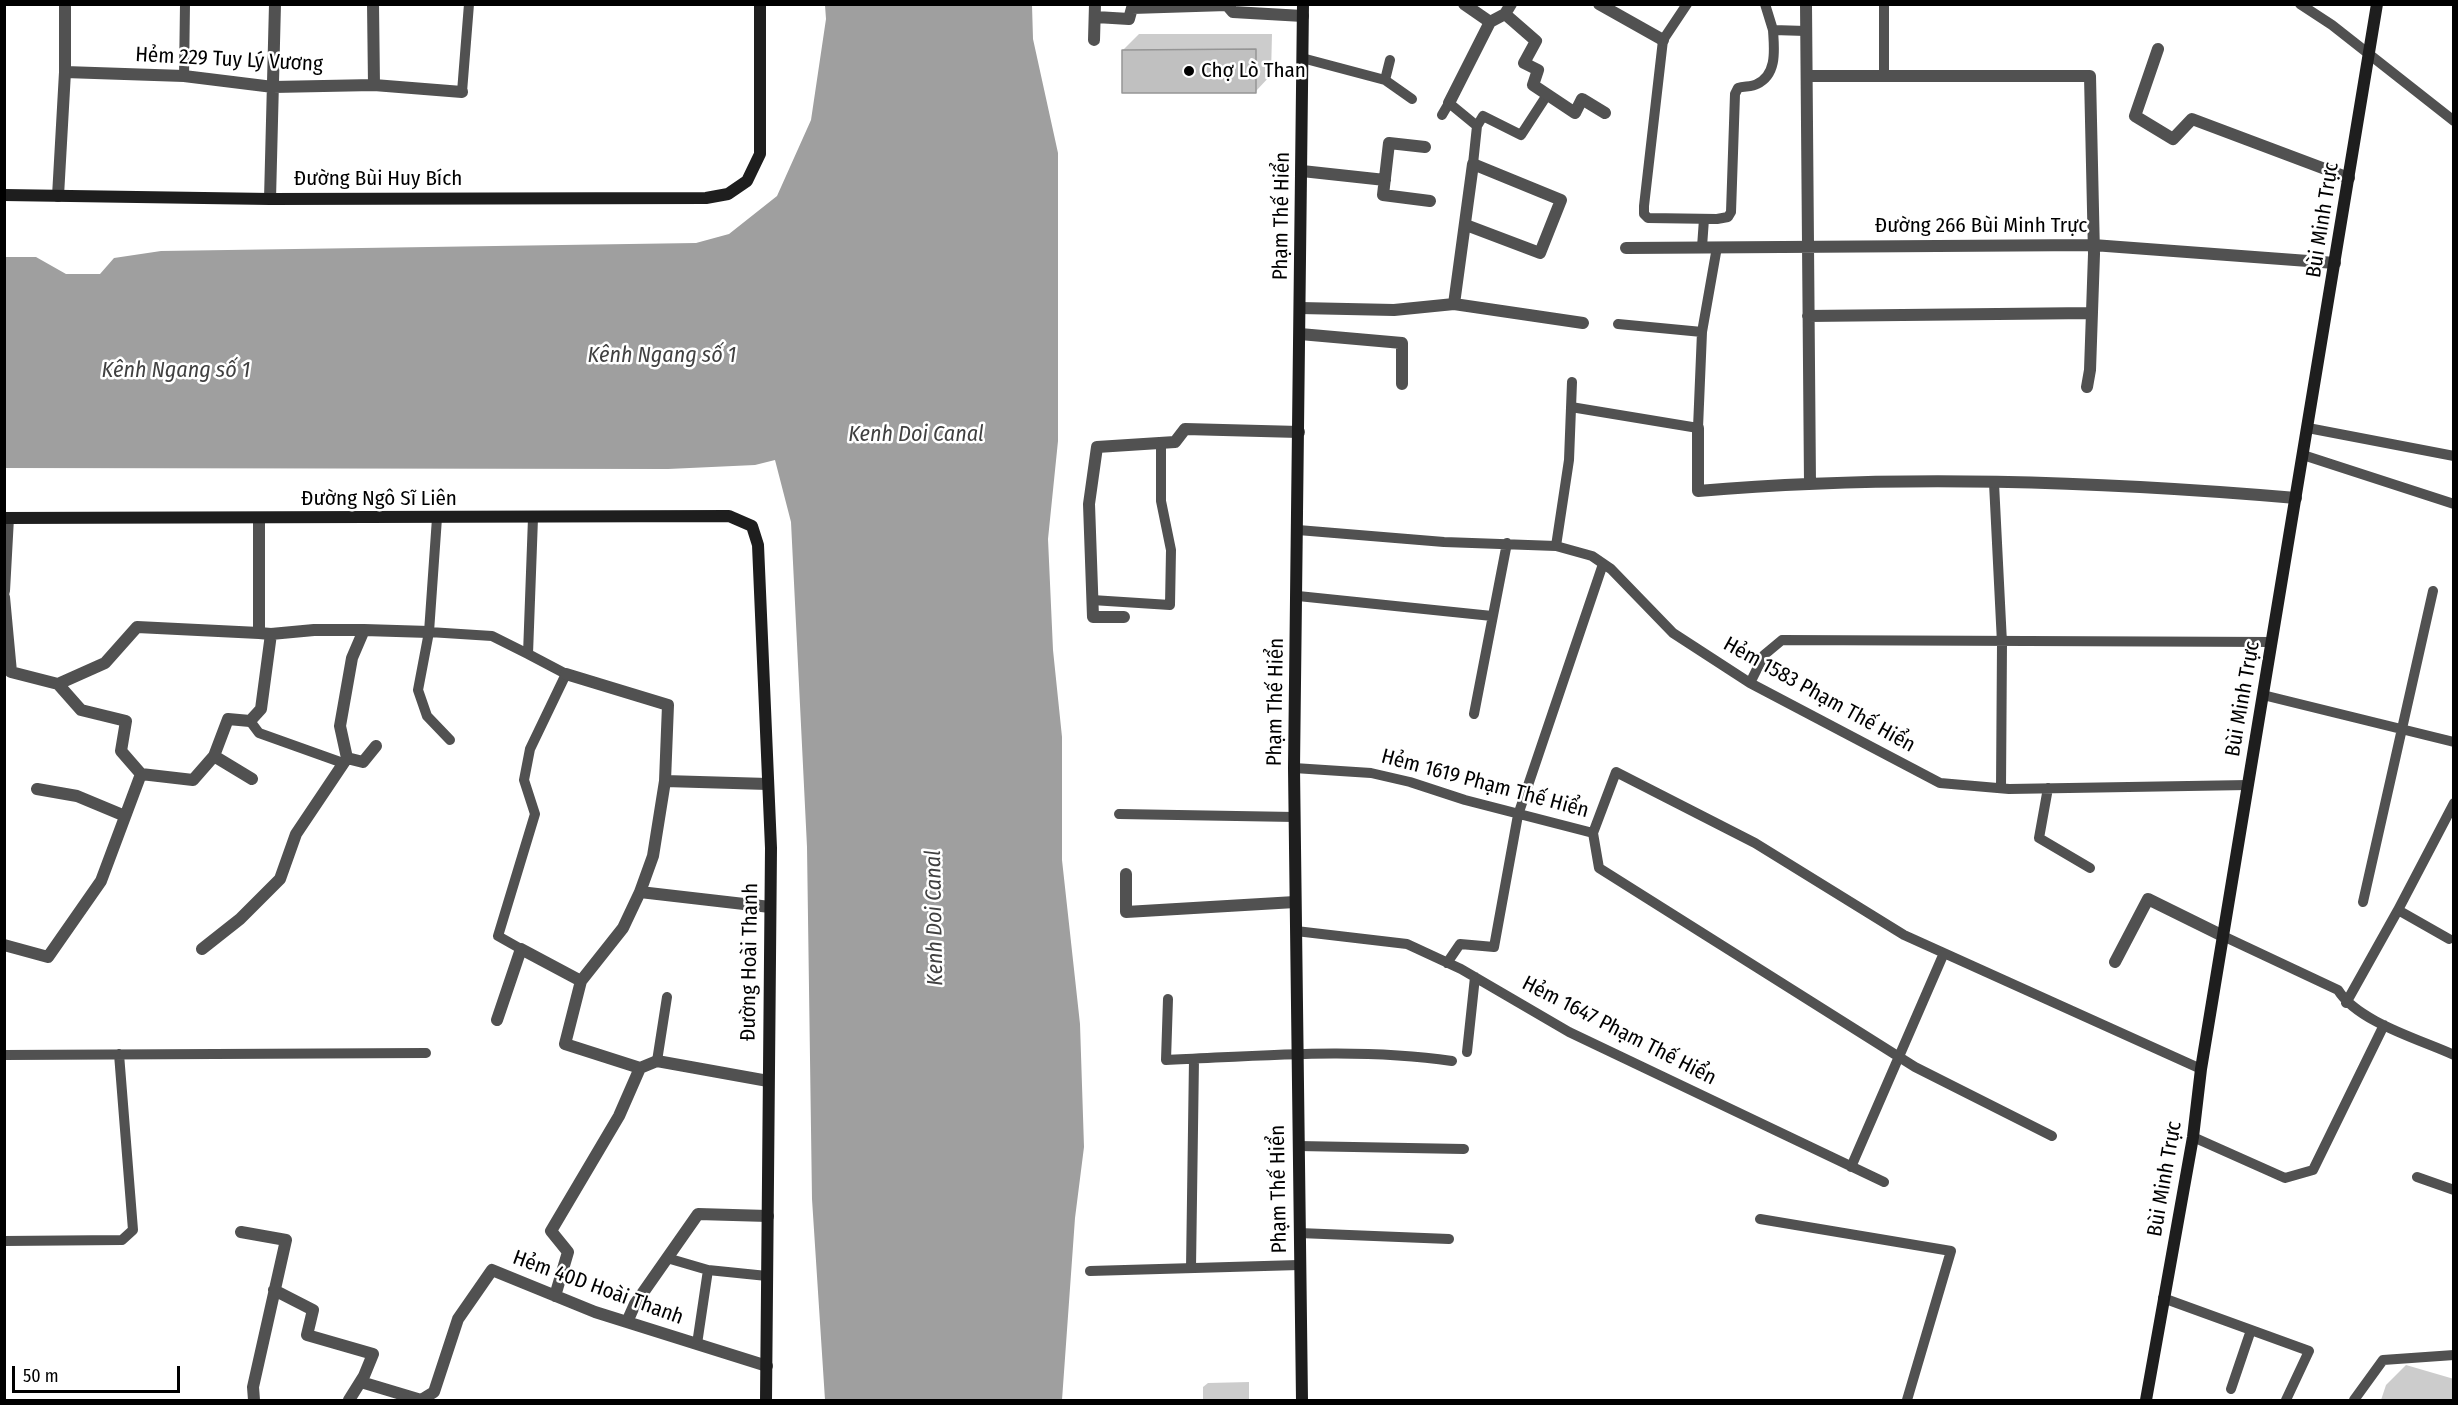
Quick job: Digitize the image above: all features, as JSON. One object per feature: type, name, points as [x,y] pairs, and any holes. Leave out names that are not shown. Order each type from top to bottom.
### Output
[{"type":"street","points":[[58,196],[65,72],[65,4]]},
{"type":"street","points":[[270,199],[275,4]]},
{"type":"street","points":[[373,4],[374,85]]},
{"type":"street","name":"Đường Bùi Huy Bích","points":[[4,195],[270,199],[706,198],[728,194],[747,181],[760,154],[760,4]]},
{"type":"street","points":[[1464,4],[1490,22]]},
{"type":"street","points":[[1599,4],[1663,40]]},
{"type":"street","points":[[1806,4],[1810,484]]},
{"type":"street","name":"Bùi Minh Trực","points":[[2146,1401],[2193,1137],[2201,1069],[2377,4]]},
{"type":"street","points":[[1094,40],[1096,11],[1130,20],[1132,8],[1227,5],[1233,12],[1303,10]]},
{"type":"street","points":[[1449,103],[1490,22],[1508,9],[1536,41],[1524,63],[1538,70],[1533,85],[1575,113],[1582,99],[1605,113]]},
{"type":"street","name":"Phạm Thế Hiển","points":[[1302,1401],[1294,768],[1298,596],[1303,10]]},
{"type":"street","points":[[2158,49],[2135,116],[2173,139],[2192,119],[2349,178]]},
{"type":"street","name":"Hẻm 229 Tuy Lý Vương","points":[[65,72],[184,76],[273,87],[374,85],[462,92]]},
{"type":"street","points":[[1806,76],[2090,76],[2093,245],[2090,370],[2087,387]]},
{"type":"street","points":[[1425,147],[1389,143],[1383,195],[1430,201]]},
{"type":"street","points":[[1454,304],[1473,164],[1561,200],[1540,253],[1466,225]]},
{"type":"street","points":[[1302,171],[1385,180]]},
{"type":"street","name":"Đường 266 Bùi Minh Trực","points":[[1626,248],[2093,245],[2335,263]]},
{"type":"street","points":[[1300,308],[1394,310],[1454,304],[1583,323]]},
{"type":"street","points":[[1808,316],[2092,314]]},
{"type":"street","points":[[1300,334],[1402,343],[1402,384]]},
{"type":"street","points":[[1698,428],[1698,491],[1841,482],[1994,483],[2180,489],[2296,498]]},
{"type":"street","points":[[1124,617],[1093,617],[1089,504],[1096,447],[1175,442],[1185,429],[1299,432]]},
{"type":"street","name":"Đường Ngô Sĩ Liên","points":[[6,518],[729,516],[752,526]]},
{"type":"street","points":[[4,591],[6,518]]},
{"type":"street","points":[[4,597],[11,672],[58,684],[81,710],[126,721],[121,751],[141,774],[193,780],[214,756],[228,719],[250,721],[261,709],[265,633],[259,518]]},
{"type":"street","name":"Đường Hoài Thanh","points":[[752,526],[758,545],[768,784],[770,907],[766,1401]]},
{"type":"street","points":[[58,684],[105,663],[137,627],[265,633],[315,630],[429,632]]},
{"type":"street","points":[[202,949],[240,919],[280,879],[296,834],[345,761],[340,726],[352,658],[364,630]]},
{"type":"street","points":[[566,674],[668,705],[665,781],[653,856],[640,892],[623,928],[581,981],[565,1044],[640,1068],[657,1061],[768,1081]]},
{"type":"street","points":[[345,761],[363,762],[376,746]]},
{"type":"street","points":[[214,756],[252,779]]},
{"type":"street","points":[[4,945],[48,957],[101,881],[141,774]]},
{"type":"street","points":[[665,781],[768,784]]},
{"type":"street","points":[[37,789],[77,796],[125,816]]},
{"type":"street","points":[[1126,874],[1126,912],[1295,902]]},
{"type":"street","points":[[640,892],[770,907]]},
{"type":"street","points":[[2115,962],[2148,899],[2223,936]]},
{"type":"street","points":[[497,1020],[521,949],[581,981]]},
{"type":"street","points":[[555,1296],[568,1252],[551,1231],[619,1116],[640,1068]]},
{"type":"street","points":[[627,1322],[635,1304],[698,1214],[768,1216]]},
{"type":"street","points":[[241,1232],[286,1240],[253,1387],[255,1401]]},
{"type":"street","name":"Hẻm 40D Hoài Thanh","points":[[361,1382],[421,1401],[434,1392],[458,1319],[492,1270],[627,1322],[767,1366]]},
{"type":"street","points":[[274,1290],[313,1310],[307,1335],[373,1354],[361,1382],[349,1401]]},
{"type":"lane","points":[[184,76],[185,4]]},
{"type":"lane","points":[[462,92],[469,4]]},
{"type":"lane","points":[[1687,4],[1663,40],[1644,214],[1648,218],[1704,219],[1728,216],[1731,212],[1735,94],[1738,88],[1756,85],[1770,70],[1775,57],[1773,30],[1765,4]]},
{"type":"lane","points":[[1884,4],[1884,76]]},
{"type":"lane","points":[[2300,4],[2332,26],[2369,58],[2454,121]]},
{"type":"lane","points":[[1773,30],[1806,31]]},
{"type":"lane","points":[[1302,58],[1385,80],[1412,99]]},
{"type":"lane","points":[[1385,80],[1390,60]]},
{"type":"lane","points":[[1473,164],[1477,126],[1483,116],[1521,135],[1547,94]]},
{"type":"lane","points":[[1442,115],[1449,103],[1477,126]]},
{"type":"lane","points":[[1702,247],[1704,219]]},
{"type":"lane","points":[[1571,407],[1698,428],[1702,332],[1717,247]]},
{"type":"lane","points":[[1618,324],[1702,332]]},
{"type":"lane","points":[[1556,546],[1569,460],[1572,382]]},
{"type":"lane","points":[[2308,428],[2454,456]]},
{"type":"lane","points":[[1092,600],[1170,605],[1171,550],[1161,501],[1161,443]]},
{"type":"lane","points":[[2303,455],[2454,504]]},
{"type":"lane","points":[[1994,483],[2002,643],[2001,788]]},
{"type":"lane","points":[[437,518],[429,632],[418,690],[427,716],[450,740]]},
{"type":"lane","points":[[528,654],[533,518]]},
{"type":"lane","name":"Hẻm 1583 Phạm Thế Hiển","points":[[1298,530],[1444,542],[1556,546],[1592,556],[1674,633],[1750,683],[1940,783],[2001,788],[2248,785]]},
{"type":"lane","points":[[1474,714],[1507,543]]},
{"type":"lane","points":[[1447,963],[1460,944],[1494,947],[1518,815],[1603,564]]},
{"type":"lane","points":[[2363,902],[2433,591]]},
{"type":"lane","points":[[1298,596],[1492,616]]},
{"type":"lane","points":[[429,632],[492,636],[566,674],[530,749],[524,780],[535,814],[498,936],[521,949]]},
{"type":"lane","points":[[1750,683],[1764,655],[1782,640],[2002,643],[2272,642]]},
{"type":"lane","points":[[2263,695],[2454,742]]},
{"type":"lane","points":[[250,721],[259,733],[345,761]]},
{"type":"lane","name":"Hẻm 1619 Phạm Thế Hiển","points":[[1294,768],[1371,773],[1410,782],[1518,815],[1593,833]]},
{"type":"lane","points":[[2052,1136],[1898,1057],[1599,868],[1593,833],[1616,772],[1755,843],[1904,935],[2201,1069]]},
{"type":"lane","points":[[2048,788],[2039,838],[2090,868]]},
{"type":"lane","points":[[2346,1003],[2454,803]]},
{"type":"lane","points":[[1119,814],[1295,817]]},
{"type":"lane","points":[[2398,910],[2449,939]]},
{"type":"lane","name":"Hẻm 1647 Phạm Thế Hiển","points":[[1296,931],[1407,944],[1475,977],[1569,1032],[1884,1182]]},
{"type":"lane","points":[[2223,936],[2338,990],[2346,1003],[2384,1025],[2454,1055]]},
{"type":"lane","points":[[1851,1167],[1944,953]]},
{"type":"lane","points":[[1467,1052],[1475,977]]},
{"type":"lane","points":[[657,1061],[667,998]]},
{"type":"lane","points":[[1168,999],[1166,1060],[1297,1055],[1410,1055],[1452,1061]]},
{"type":"lane","points":[[2193,1137],[2285,1178],[2313,1170],[2384,1025]]},
{"type":"lane","points":[[4,1055],[426,1053]]},
{"type":"lane","points":[[4,1241],[122,1240],[133,1230],[119,1054]]},
{"type":"lane","points":[[1191,1268],[1194,1059]]},
{"type":"lane","points":[[1298,1146],[1464,1149]]},
{"type":"lane","points":[[2417,1177],[2454,1190]]},
{"type":"lane","points":[[1760,1219],[1952,1251],[1907,1401]]},
{"type":"lane","points":[[1299,1233],[1449,1239]]},
{"type":"lane","points":[[667,1258],[708,1270],[767,1276]]},
{"type":"lane","points":[[1090,1271],[1299,1265]]},
{"type":"lane","points":[[697,1344],[708,1270]]},
{"type":"lane","points":[[2163,1298],[2308,1351],[2286,1401]]},
{"type":"lane","points":[[2231,1389],[2251,1330]]},
{"type":"lane","points":[[2354,1401],[2383,1360],[2454,1355]]},
{"type":"water","name":"Kenh Doi Canal","points":[[825,5],[1032,5],[1033,39],[1058,153],[1058,441],[1048,539],[1053,650],[1062,737],[1062,860],[1080,1024],[1084,1147],[1075,1218],[1062,1400],[825,1400],[812,1199],[807,847],[791,522],[775,460],[755,465],[668,469],[5,468],[5,257],[36,257],[66,274],[100,274],[114,258],[161,251],[696,243],[729,234],[777,196],[811,120],[826,19]]},
{"type":"building","name":"Chợ Lò Than","points":[[1256,49],[1256,93],[1122,93],[1122,50]]},
{"type":"place","name":"Chợ Lò Than","points":[[1189,71]]},
{"type":"water label","name":"Kênh Ngang số 1","points":[[662,356]]},
{"type":"water label","name":"Kênh Ngang số 1","points":[[176,371]]}]
